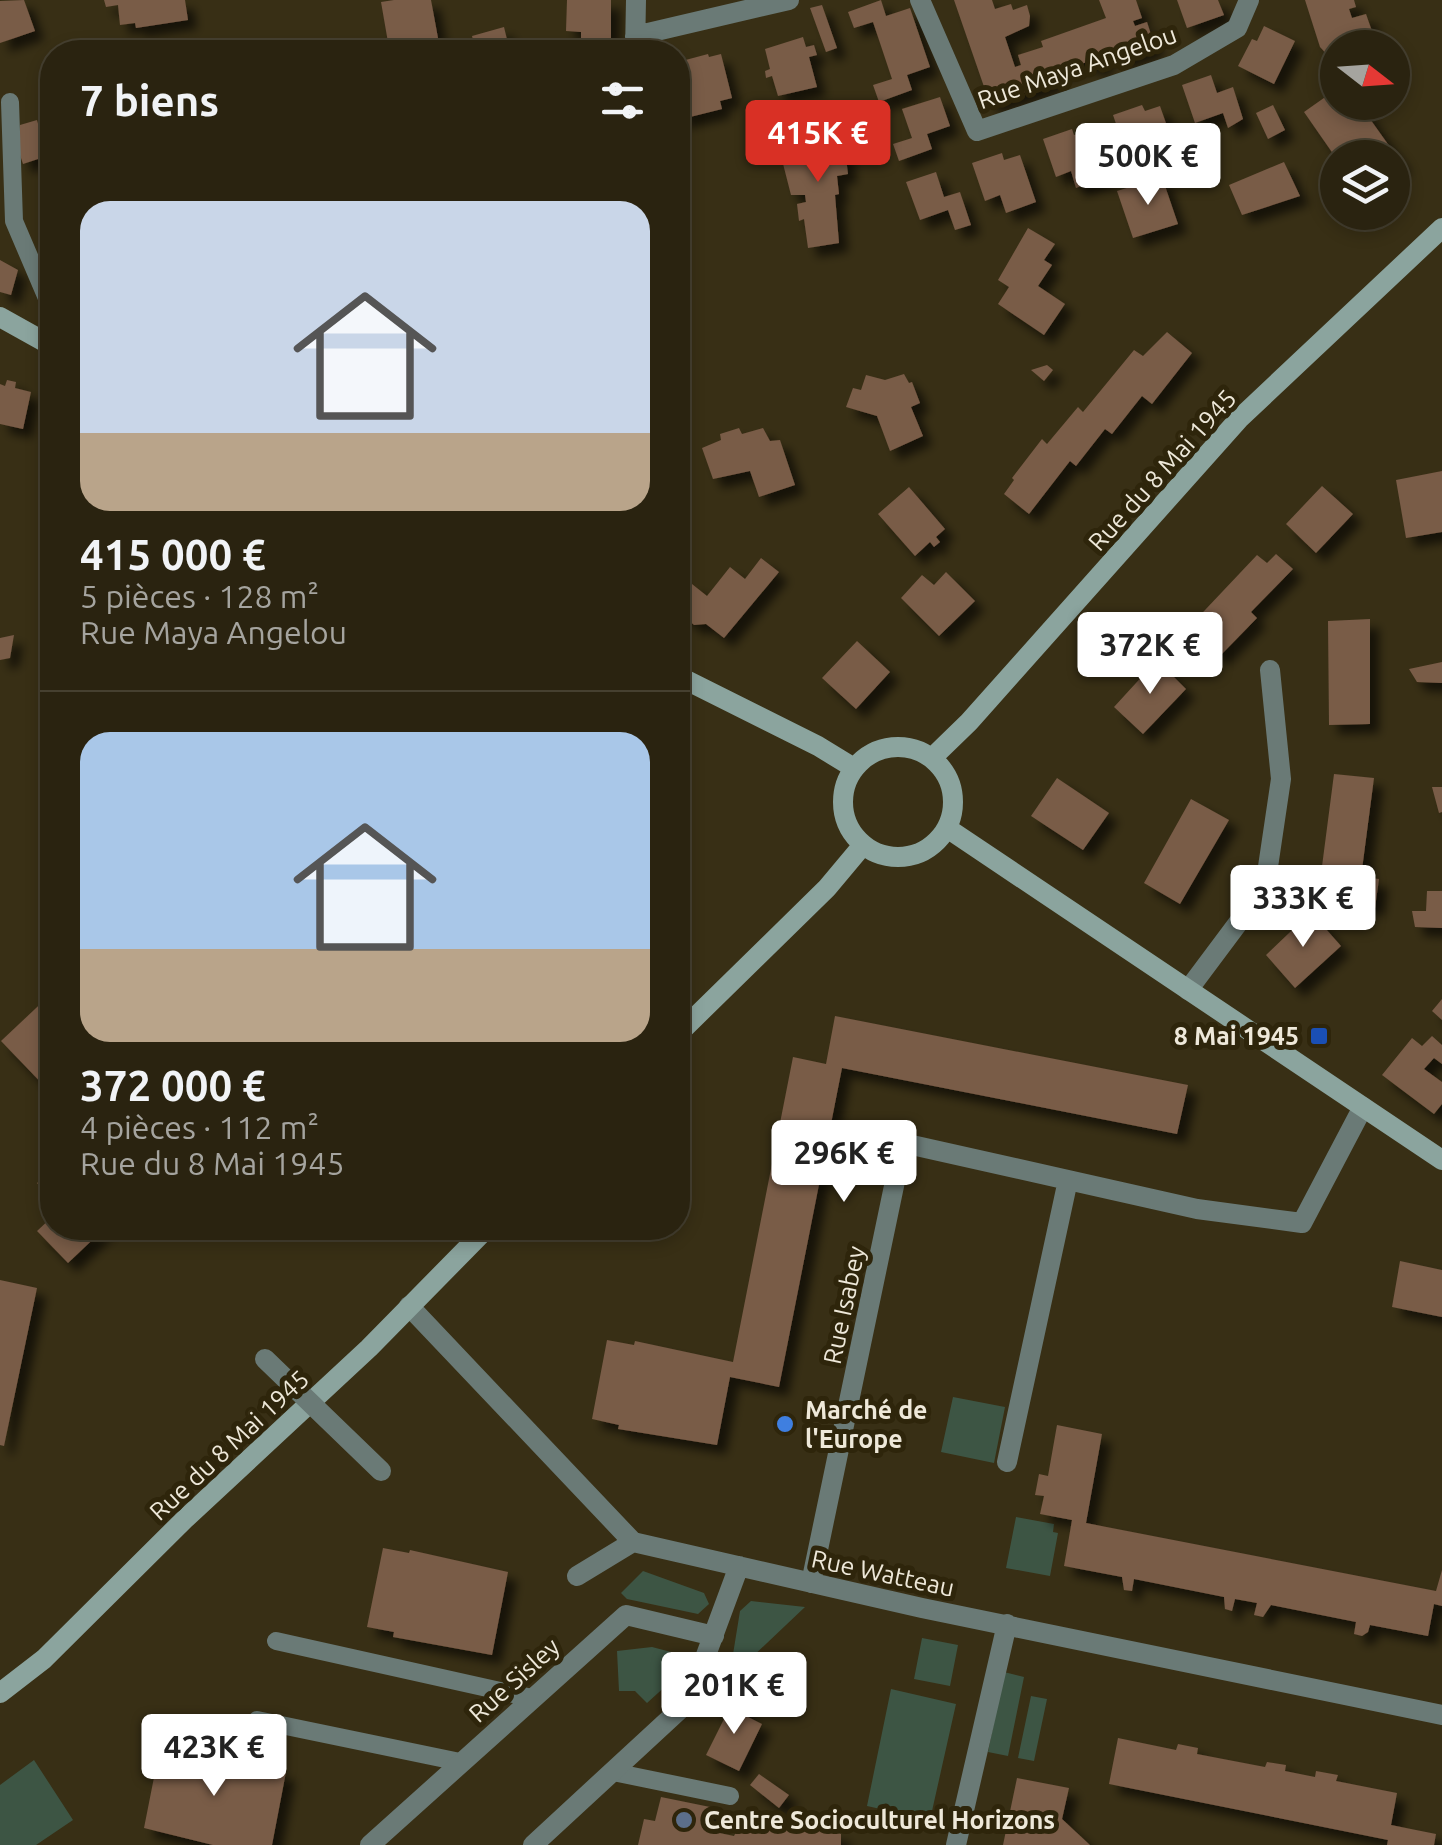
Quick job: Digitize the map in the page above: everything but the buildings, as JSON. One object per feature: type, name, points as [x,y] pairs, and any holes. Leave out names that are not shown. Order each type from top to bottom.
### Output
[{"type":"street","points":[[635,40],[636,0]]},
{"type":"street","points":[[649,40],[789,0]]},
{"type":"street","name":"Rue Maya Angelou","points":[[920,0],[977,131],[1174,65],[1237,28],[1248,0]]},
{"type":"street","name":"Rue du 8 Mai 1945","points":[[932,758],[969,722],[1240,419],[1442,228]]},
{"type":"street","points":[[0,318],[40,340]]},
{"type":"street","points":[[1188,990],[1264,887],[1281,779],[1270,670]]},
{"type":"street","points":[[690,682],[854,768]]},
{"type":"street","points":[[891,747],[912,748],[932,758],[945,772],[952,790],[953,810],[947,828],[931,846],[909,856],[884,856],[863,844],[850,828],[844,808],[845,788],[854,768],[870,754],[891,747]]},
{"type":"street","points":[[947,828],[1442,1160]]},
{"type":"street","points":[[690,1022],[827,888],[863,844]]},
{"type":"street","name":"Rue Isabey","points":[[811,1583],[903,1144],[1197,1209],[1302,1223],[1363,1107]]},
{"type":"street","points":[[1007,1462],[1068,1180]]},
{"type":"street","name":"Rue du 8 Mai 1945","points":[[0,1693],[44,1659],[185,1519],[369,1348],[474,1240]]},
{"type":"street","points":[[409,1306],[633,1542],[578,1576]]},
{"type":"street","points":[[265,1359],[380,1472]]},
{"type":"street","name":"Rue Watteau","points":[[633,1542],[1442,1715]]},
{"type":"street","points":[[534,1845],[690,1701],[739,1566]]},
{"type":"street","name":"Rue Sisley","points":[[370,1845],[626,1616],[714,1636]]},
{"type":"street","points":[[956,1845],[1007,1624]]},
{"type":"lane","points":[[10,102],[14,221],[40,282]]},
{"type":"lane","points":[[276,1641],[532,1698]]},
{"type":"lane","points":[[257,1720],[460,1762]]},
{"type":"lane","points":[[613,1772],[730,1796]]},
{"type":"green space","points":[[953,1397],[1005,1407],[994,1463],[941,1452]]},
{"type":"green space","points":[[1016,1517],[1054,1524],[1053,1532],[1058,1533],[1050,1576],[1006,1568]]},
{"type":"green space","points":[[643,1571],[704,1593],[709,1604],[698,1614],[627,1599],[621,1593]]},
{"type":"green space","points":[[751,1601],[805,1607],[729,1679],[740,1611]]},
{"type":"green space","points":[[922,1638],[958,1645],[950,1686],[914,1679]]},
{"type":"green space","points":[[652,1647],[675,1653],[681,1662],[679,1674],[647,1703],[635,1691],[619,1691],[617,1651]]},
{"type":"green space","points":[[1004,1672],[1024,1677],[1008,1756],[988,1752]]},
{"type":"green space","points":[[891,1689],[956,1704],[930,1820],[867,1806]]},
{"type":"green space","points":[[1031,1696],[1047,1699],[1034,1761],[1018,1758]]},
{"type":"green space","points":[[34,1760],[73,1820],[36,1845],[0,1845],[0,1785]]},
{"type":"place","name":"8 Mai 1945","points":[[1319,1036]]},
{"type":"place","name":"Marché de l'Europe","points":[[785,1424]]},
{"type":"place","name":"Centre Socioculturel Horizons","points":[[684,1820]]}]
